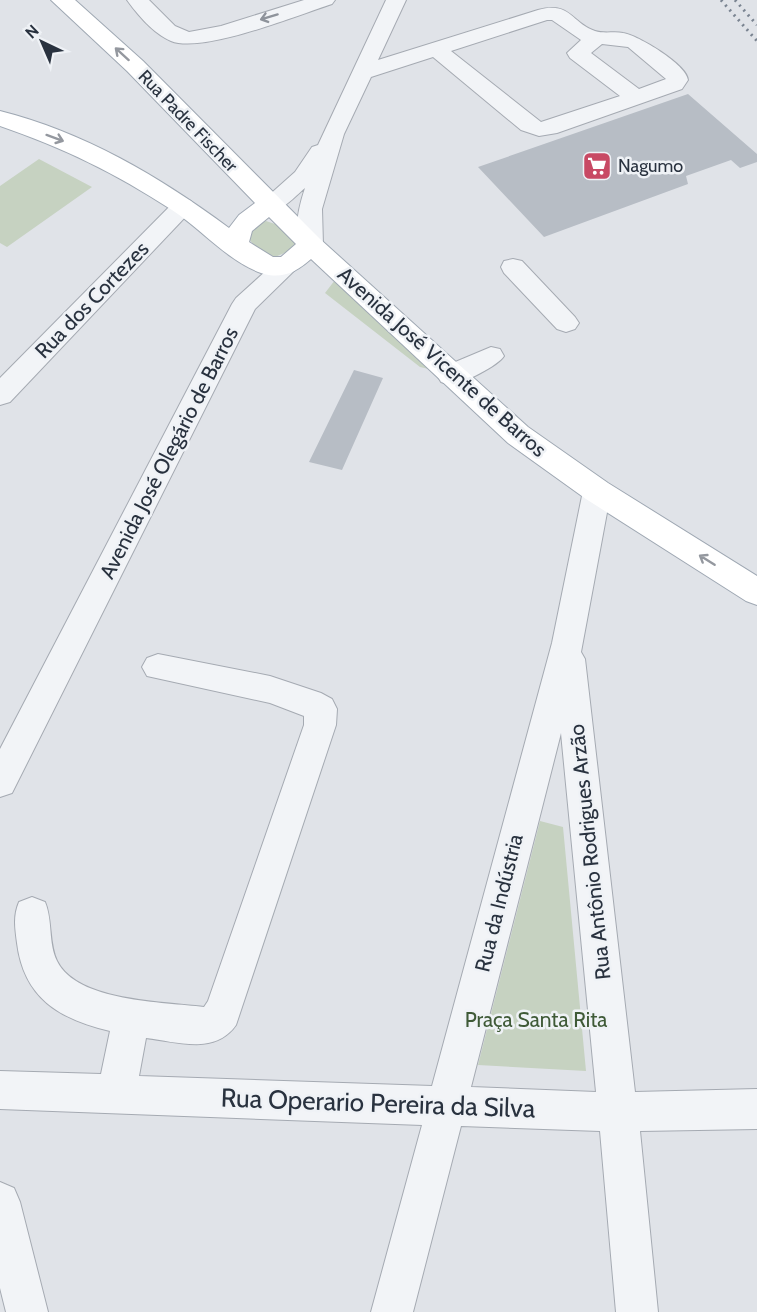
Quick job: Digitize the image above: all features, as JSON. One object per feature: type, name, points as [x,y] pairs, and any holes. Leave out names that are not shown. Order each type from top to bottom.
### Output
[{"type":"main road","name":"Rua Padre Fischer","points":[[62,0],[135,66],[311,245]]},
{"type":"main road","points":[[0,118],[61,139],[120,167],[183,206],[235,245],[269,266],[287,266]]},
{"type":"main road","points":[[235,245],[237,232],[246,221],[270,205]]},
{"type":"main road","name":"Avenida José Olegário de Barros","points":[[287,266],[311,245]]},
{"type":"main road","name":"Avenida José Vicente de Barros","points":[[311,245],[518,435],[597,491],[757,592]]},
{"type":"street","points":[[137,0],[168,29],[179,37],[187,39],[206,36],[325,0]]},
{"type":"street","points":[[311,245],[310,209],[333,134],[396,0]]},
{"type":"street","points":[[361,73],[545,14],[557,14],[595,39],[623,39],[635,43],[677,76],[674,84],[549,129],[539,129],[529,125],[437,50]]},
{"type":"street","points":[[595,39],[578,53],[636,97]]},
{"type":"street","points":[[270,205],[303,177],[333,134]]},
{"type":"street","name":"Rua dos Cortezes","points":[[0,394],[183,206]]},
{"type":"street","name":"Avenida José Olegário de Barros","points":[[0,782],[245,304],[287,266]]},
{"type":"street","points":[[513,267],[566,323]]},
{"type":"street","points":[[450,375],[491,357]]},
{"type":"street","name":"Rua da Indústria","points":[[392,1312],[568,643],[597,491]]},
{"type":"street","name":"Rua Antônio Rodrigues Arzão","points":[[568,643],[637,1312]]},
{"type":"street","points":[[32,914],[35,948],[40,965],[48,981],[62,995],[92,1008],[204,1026],[215,1023],[223,1012],[322,716],[321,709],[291,695],[158,667]]},
{"type":"street","points":[[116,1094],[132,1016]]},
{"type":"street","name":"Rua Operario Pereira da Silva","points":[[0,1090],[618,1112],[757,1109]]},
{"type":"street","points":[[0,1202],[27,1312]]},
{"type":"green space","points":[[39,159],[92,187],[7,247],[0,243],[0,186]]},
{"type":"green space","points":[[266,221],[281,226],[297,242],[289,251],[275,257],[258,250],[248,238],[249,229]]},
{"type":"green space","points":[[335,280],[433,370],[420,367],[325,293]]},
{"type":"green space","name":"Praça Santa Rita","points":[[540,821],[563,827],[586,1071],[478,1065]]},
{"type":"building","name":"Nagumo","points":[[688,94],[757,154],[757,162],[740,168],[731,160],[686,176],[688,184],[544,237],[478,167]]},
{"type":"building","points":[[354,370],[383,378],[342,470],[309,462]]},
{"type":"railway","points":[[721,0],[757,41]]},
{"type":"railway","points":[[735,0],[757,25]]},
{"type":"place","name":"Nagumo","points":[[597,166]]}]
